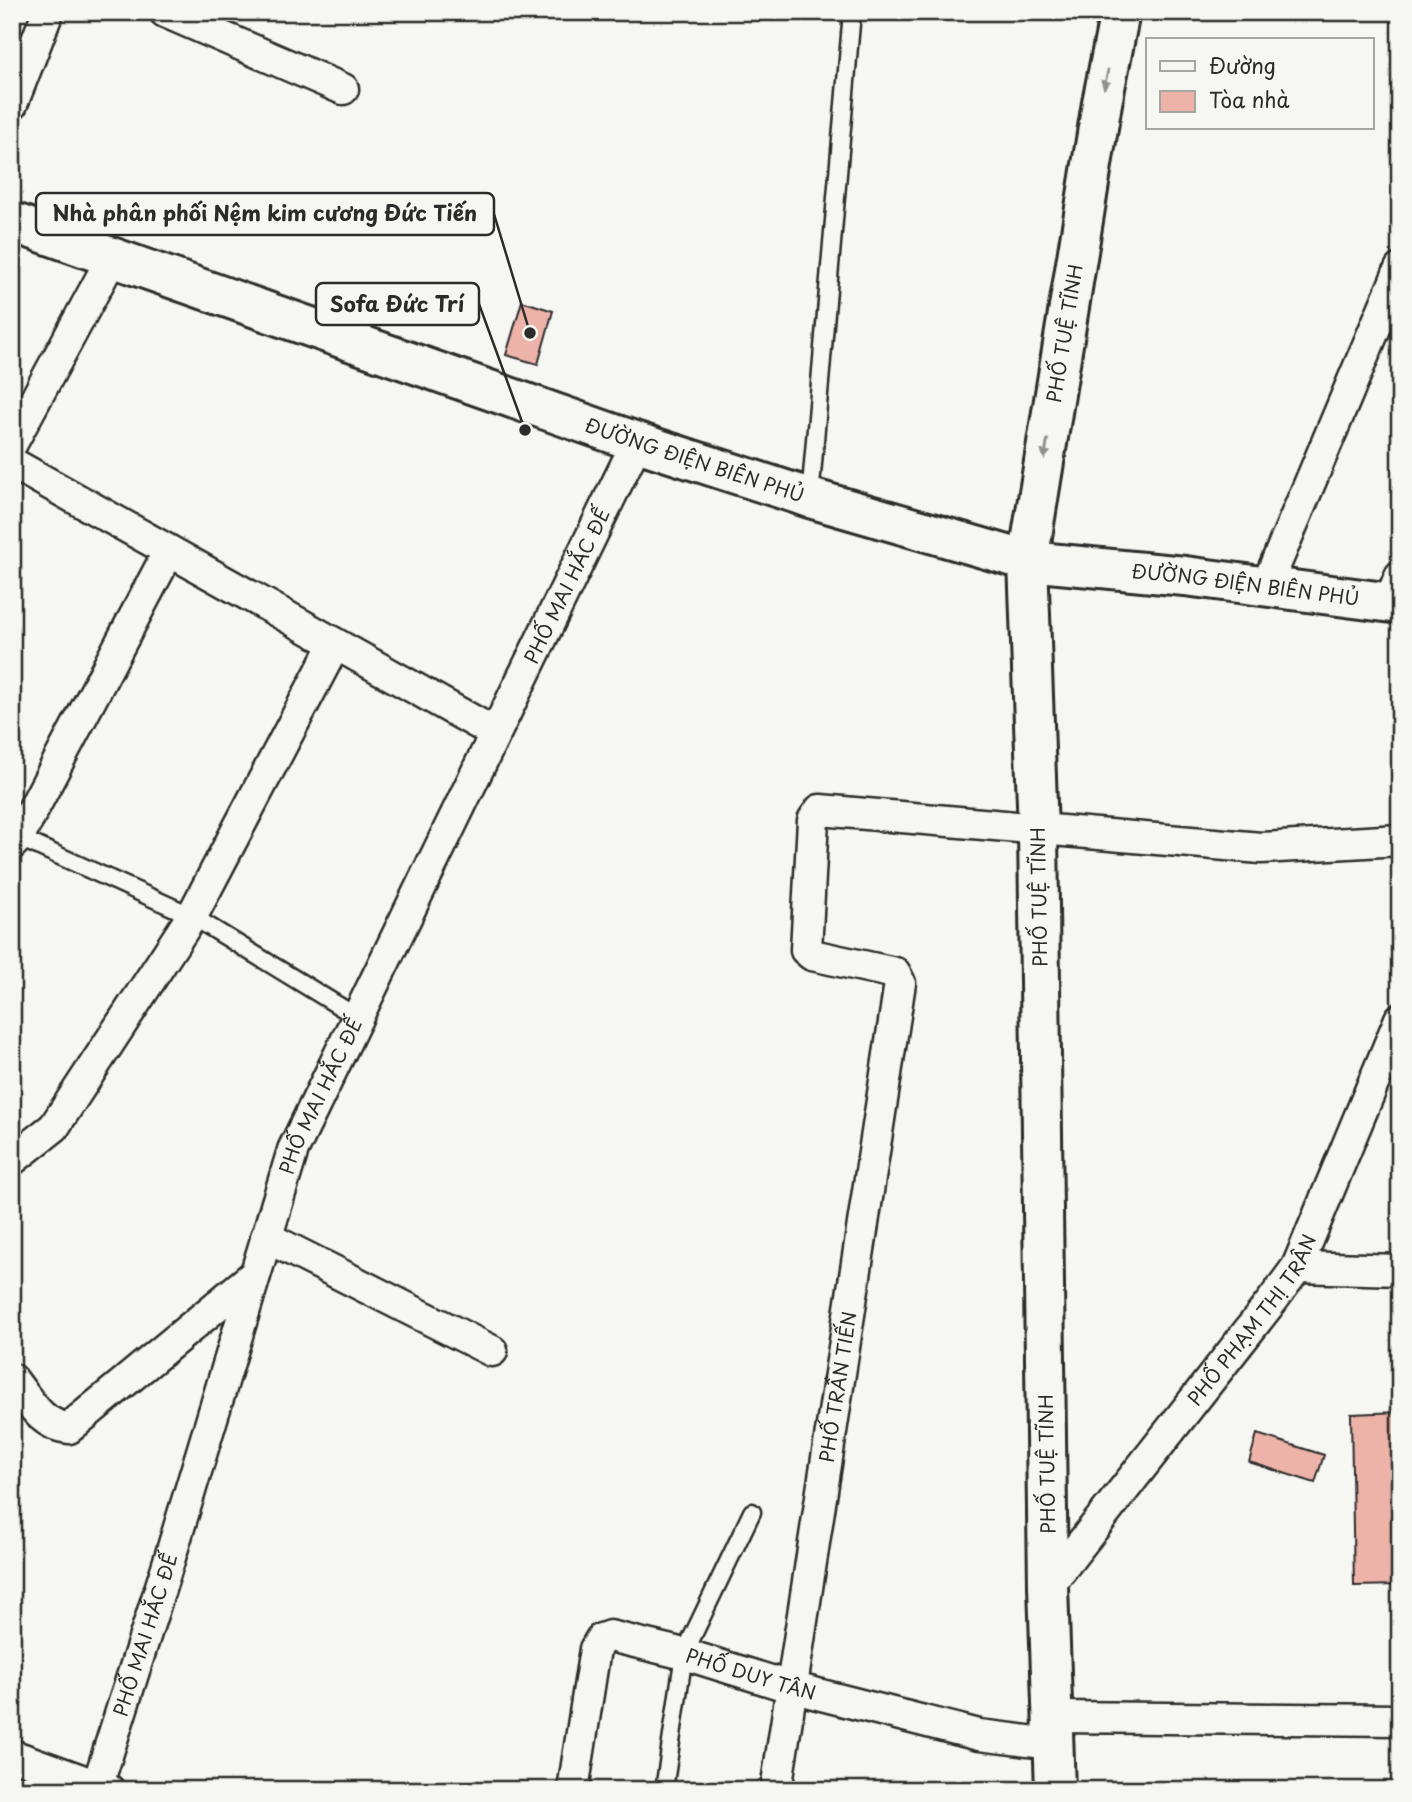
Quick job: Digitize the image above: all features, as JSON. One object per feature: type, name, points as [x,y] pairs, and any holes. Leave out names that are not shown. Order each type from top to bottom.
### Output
[{"type":"street","points":[[12,104],[48,12]]},
{"type":"street","points":[[165,12],[344,89]]},
{"type":"street","name":"PHỐ TUỆ TĨNH","points":[[1055,1790],[1048,1586],[1038,831],[1028,561],[1102,103],[1120,12]]},
{"type":"street","name":"ĐƯỜNG ĐIỆN BIÊN PHỦ","points":[[12,222],[637,442],[810,498],[1028,561],[1185,576],[1266,587],[1396,594]]},
{"type":"street","points":[[12,443],[112,258]]},
{"type":"street","points":[[1266,587],[1400,269]]},
{"type":"street","name":"PHỐ MAI HẮC ĐẾ","points":[[100,1789],[293,1150],[637,442]]},
{"type":"street","points":[[12,463],[495,733]]},
{"type":"street","points":[[14,839],[169,551]]},
{"type":"street","points":[[12,1160],[54,1127],[192,916],[335,643]]},
{"type":"street","name":"PHỐ TRẦN TIẾN","points":[[776,1790],[900,983],[895,972],[812,955],[806,950],[813,820],[820,810],[1038,831]]},
{"type":"street","points":[[1038,831],[1261,848],[1400,840]]},
{"type":"street","name":"PHỐ PHẠM THỊ TRÂN","points":[[1048,1586],[1297,1266],[1389,1072],[1400,1019]]},
{"type":"street","points":[[266,1237],[492,1351]]},
{"type":"street","points":[[1297,1266],[1400,1270]]},
{"type":"street","points":[[12,1379],[43,1419],[57,1427],[69,1428],[254,1275]]},
{"type":"street","name":"PHỐ DUY TÂN","points":[[572,1790],[595,1649],[601,1639],[610,1636],[684,1654],[790,1687],[979,1735],[1052,1730],[1400,1720]]},
{"type":"street","points":[[12,1755],[100,1789]]},
{"type":"lane","points":[[810,498],[852,12]]},
{"type":"lane","points":[[14,839],[192,916],[357,1017]]},
{"type":"lane","points":[[664,1790],[684,1654],[751,1512]]},
{"type":"building","points":[[522,301],[553,311],[538,364],[506,355]]},
{"type":"building","points":[[1400,1412],[1400,1585],[1354,1586],[1351,1414]]},
{"type":"building","points":[[1257,1434],[1324,1455],[1315,1483],[1249,1462]]},
{"type":"place","name":"Nhà phân phối Nệm kim cương Đức Tiến","points":[[530,333]]},
{"type":"place","name":"Sofa Đức Trí","points":[[525,430]]}]
